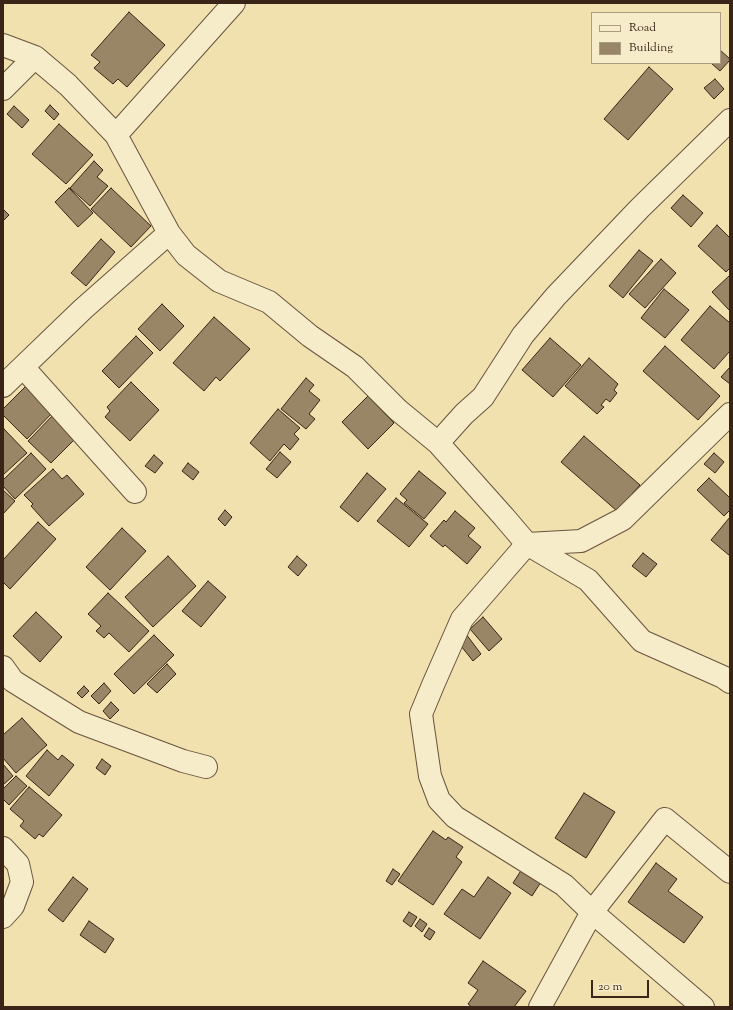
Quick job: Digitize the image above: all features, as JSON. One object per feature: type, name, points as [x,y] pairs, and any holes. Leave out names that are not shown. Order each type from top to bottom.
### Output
[{"type":"street","points":[[116,135],[234,3]]},
{"type":"street","points":[[3,45],[35,57],[68,84],[116,135],[169,233],[186,255],[220,281],[269,302],[310,336],[355,368],[398,410],[438,443],[527,544],[588,580],[642,641],[723,677],[730,682]]},
{"type":"street","points":[[3,89],[35,57]]},
{"type":"street","points":[[438,443],[464,414],[483,397],[523,336],[556,296],[640,208],[730,120]]},
{"type":"street","points":[[3,386],[83,309],[169,233]]},
{"type":"street","points":[[23,367],[135,492]]},
{"type":"street","points":[[703,1007],[592,912],[564,885],[455,817],[439,800],[430,776],[421,714],[462,620],[527,544],[581,540],[623,519],[726,424]]},
{"type":"street","points":[[6,679],[79,722],[183,761],[206,767]]},
{"type":"street","points":[[540,1007],[592,912],[665,819],[730,872]]},
{"type":"street","points":[[3,848],[18,864],[22,882],[13,906],[3,917]]},
{"type":"building","points":[[129,12],[165,45],[127,87],[118,79],[113,84],[94,68],[100,62],[91,55]]},
{"type":"building","points":[[721,51],[730,60],[720,71],[712,64],[721,64]]},
{"type":"building","points":[[649,67],[673,89],[628,140],[604,119]]},
{"type":"building","points":[[715,79],[724,89],[714,99],[704,88]]},
{"type":"building","points":[[50,105],[59,114],[54,120],[45,111]]},
{"type":"building","points":[[14,106],[29,120],[22,128],[7,114]]},
{"type":"building","points":[[59,124],[93,155],[66,184],[32,154]]},
{"type":"building","points":[[94,161],[103,170],[97,177],[108,186],[90,206],[70,188]]},
{"type":"building","points":[[69,188],[93,213],[78,227],[55,202]]},
{"type":"building","points":[[111,188],[151,226],[131,247],[91,209]]},
{"type":"building","points":[[683,195],[703,213],[691,227],[671,208]]},
{"type":"building","points":[[3,209],[9,215],[3,221]]},
{"type":"building","points":[[717,225],[730,238],[730,268],[726,272],[698,246]]},
{"type":"building","points":[[101,239],[115,252],[86,286],[71,273]]},
{"type":"building","points":[[639,250],[653,261],[623,298],[609,286]]},
{"type":"building","points":[[661,259],[676,273],[645,308],[629,294]]},
{"type":"building","points":[[730,275],[730,311],[712,292]]},
{"type":"building","points":[[664,289],[689,310],[665,338],[641,318]]},
{"type":"building","points":[[162,304],[184,326],[160,351],[138,329]]},
{"type":"building","points":[[710,306],[730,323],[730,351],[714,369],[681,340]]},
{"type":"building","points":[[214,317],[250,349],[220,381],[216,377],[204,391],[173,363]]},
{"type":"building","points":[[136,336],[153,353],[119,388],[102,371]]},
{"type":"building","points":[[550,338],[581,365],[553,397],[522,370]]},
{"type":"building","points":[[665,346],[720,396],[698,420],[643,371]]},
{"type":"building","points":[[589,358],[618,384],[614,390],[617,393],[610,402],[606,399],[601,405],[604,407],[597,414],[565,386]]},
{"type":"building","points":[[730,367],[730,384],[721,377]]},
{"type":"building","points":[[306,378],[314,385],[309,391],[320,400],[309,414],[315,419],[306,429],[281,409]]},
{"type":"building","points":[[131,382],[159,410],[130,441],[105,417],[110,411],[107,407]]},
{"type":"building","points":[[28,384],[55,410],[27,439],[3,415],[3,409]]},
{"type":"building","points":[[368,396],[394,423],[368,449],[342,422]]},
{"type":"building","points":[[278,409],[300,428],[294,434],[299,439],[290,450],[284,444],[270,461],[250,443]]},
{"type":"building","points":[[55,413],[78,436],[51,463],[28,441]]},
{"type":"building","points":[[4,429],[27,453],[3,475],[3,430]]},
{"type":"building","points":[[584,436],[640,485],[617,511],[561,462]]},
{"type":"building","points":[[280,452],[291,462],[277,478],[266,469]]},
{"type":"building","points":[[31,453],[46,469],[15,499],[3,486],[3,480]]},
{"type":"building","points":[[714,453],[724,462],[715,473],[704,464]]},
{"type":"building","points":[[154,455],[163,463],[155,473],[145,466]]},
{"type":"building","points":[[188,463],[199,472],[193,480],[182,471]]},
{"type":"building","points":[[53,469],[62,479],[67,475],[84,494],[49,526],[31,506],[33,504],[24,495]]},
{"type":"building","points":[[419,471],[446,493],[424,519],[404,503],[407,500],[400,494]]},
{"type":"building","points":[[367,473],[386,489],[358,522],[340,507]]},
{"type":"building","points":[[709,478],[730,498],[730,510],[724,516],[697,490]]},
{"type":"building","points":[[3,490],[15,501],[3,514]]},
{"type":"building","points":[[396,498],[428,524],[409,547],[377,521]]},
{"type":"building","points":[[225,510],[232,517],[225,526],[218,519]]},
{"type":"building","points":[[455,511],[475,528],[468,536],[481,547],[467,564],[445,545],[443,547],[430,536],[444,520],[446,522]]},
{"type":"building","points":[[730,517],[730,556],[711,540]]},
{"type":"building","points":[[38,522],[56,539],[10,589],[3,582],[3,560]]},
{"type":"building","points":[[122,528],[146,551],[110,590],[86,567]]},
{"type":"building","points":[[643,553],[657,564],[646,577],[632,566]]},
{"type":"building","points":[[168,556],[196,586],[153,627],[125,597]]},
{"type":"building","points":[[297,556],[307,565],[298,576],[288,567]]},
{"type":"building","points":[[208,581],[226,597],[201,627],[182,611]]},
{"type":"building","points":[[108,593],[149,631],[129,652],[109,633],[104,638],[96,631],[101,626],[88,614]]},
{"type":"building","points":[[36,612],[62,637],[40,662],[13,636]]},
{"type":"building","points":[[483,617],[502,639],[489,651],[470,629]]},
{"type":"building","points":[[466,634],[481,654],[473,661],[457,641]]},
{"type":"building","points":[[154,635],[174,655],[134,694],[114,674]]},
{"type":"building","points":[[167,664],[176,674],[157,693],[147,684]]},
{"type":"building","points":[[104,683],[111,691],[99,704],[91,696]]},
{"type":"building","points":[[84,686],[89,691],[82,698],[77,693]]},
{"type":"building","points":[[111,702],[119,710],[110,719],[103,711]]},
{"type":"building","points":[[22,718],[47,745],[16,773],[3,758],[3,735]]},
{"type":"building","points":[[47,750],[58,760],[62,755],[74,765],[49,796],[26,776]]},
{"type":"building","points":[[102,759],[111,766],[105,775],[96,768]]},
{"type":"building","points":[[3,764],[13,776],[3,785]]},
{"type":"building","points":[[16,776],[27,786],[9,805],[3,799],[3,789]]},
{"type":"building","points":[[29,787],[62,815],[43,837],[39,834],[35,839],[20,826],[24,821],[10,809]]},
{"type":"building","points":[[584,793],[615,812],[586,858],[555,838]]},
{"type":"building","points":[[433,831],[446,840],[448,837],[463,847],[456,857],[462,862],[433,905],[398,881]]},
{"type":"building","points":[[656,863],[677,879],[668,891],[703,917],[684,943],[628,902]]},
{"type":"building","points":[[393,869],[400,874],[392,885],[386,881]]},
{"type":"building","points":[[522,869],[541,882],[532,896],[513,883]]},
{"type":"building","points":[[73,877],[88,889],[63,922],[48,910]]},
{"type":"building","points":[[488,877],[511,893],[480,939],[444,914],[462,889],[474,897]]},
{"type":"building","points":[[409,912],[417,917],[411,927],[403,921]]},
{"type":"building","points":[[420,919],[427,924],[422,932],[415,926]]},
{"type":"building","points":[[89,921],[114,939],[105,953],[80,935]]},
{"type":"building","points":[[429,928],[435,932],[430,940],[424,936]]},
{"type":"building","points":[[483,961],[526,991],[514,1007],[472,1007],[468,1004],[478,990],[468,983]]}]
